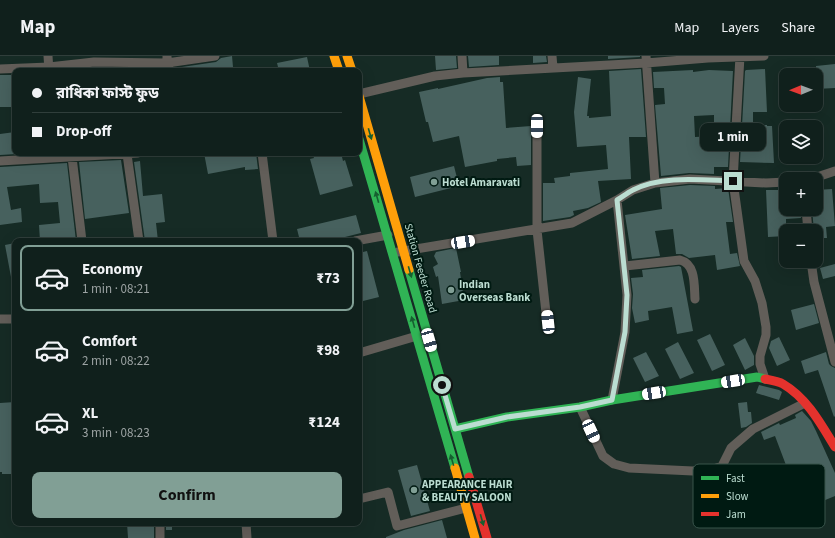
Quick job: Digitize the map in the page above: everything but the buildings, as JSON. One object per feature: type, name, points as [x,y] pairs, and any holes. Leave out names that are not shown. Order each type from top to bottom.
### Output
[{"type":"street","points":[[48,56],[49,68]]},
{"type":"street","points":[[53,68],[93,59],[168,63],[215,56]]},
{"type":"street","points":[[334,56],[338,68]]},
{"type":"street","points":[[347,56],[351,68]]},
{"type":"street","points":[[462,56],[463,73]]},
{"type":"street","points":[[552,56],[553,68]]},
{"type":"street","points":[[740,56],[733,181],[744,261],[755,281],[762,303],[766,327],[766,335],[760,356],[760,364],[765,379]]},
{"type":"street","points":[[362,94],[435,76],[463,73],[553,68],[646,59],[764,56]]},
{"type":"street","points":[[646,59],[655,183]]},
{"type":"street","points":[[0,69],[12,69]]},
{"type":"street","name":"Station Feeder Road","points":[[362,105],[487,538]]},
{"type":"street","points":[[537,126],[537,230],[548,322]]},
{"type":"street","name":"Station Feeder Road","points":[[362,149],[475,538]]},
{"type":"street","points":[[0,161],[53,156],[83,156]]},
{"type":"street","points":[[127,156],[139,238]]},
{"type":"street","points":[[262,156],[273,238]]},
{"type":"street","points":[[72,157],[82,238]]},
{"type":"street","points":[[823,175],[835,171]]},
{"type":"street","points":[[393,253],[572,223],[633,190],[655,183],[690,179],[779,182]]},
{"type":"street","points":[[612,400],[625,332],[627,295],[617,200]]},
{"type":"street","points":[[362,240],[388,235]]},
{"type":"street","points":[[625,266],[680,260],[686,261],[693,273],[695,299]]},
{"type":"street","points":[[812,268],[814,282],[835,362]]},
{"type":"street","points":[[0,319],[12,319]]},
{"type":"street","points":[[362,353],[417,336]]},
{"type":"street","points":[[455,429],[507,417],[580,407],[612,400],[757,377],[782,382],[798,395],[817,417],[835,447]]},
{"type":"street","points":[[723,464],[731,448],[753,429],[805,403]]},
{"type":"street","points":[[580,407],[602,456],[614,464],[629,468],[693,471]]},
{"type":"street","points":[[362,498],[388,492],[397,526],[466,508]]},
{"type":"street","points":[[160,526],[160,538]]},
{"type":"street","points":[[246,526],[246,538]]},
{"type":"traffic: fast","points":[[362,149],[455,468]]},
{"type":"traffic: fast","points":[[409,270],[469,477]]},
{"type":"traffic: fast","points":[[455,429],[507,417],[580,407],[612,400],[757,377],[765,379]]},
{"type":"traffic: slow","points":[[334,56],[338,68]]},
{"type":"traffic: slow","points":[[347,56],[351,68]]},
{"type":"traffic: slow","points":[[362,106],[409,270]]},
{"type":"traffic: slow","points":[[455,468],[475,538]]},
{"type":"traffic: jam","points":[[765,379],[781,383],[792,390],[813,412],[835,447]]},
{"type":"traffic: jam","points":[[469,477],[487,538]]},
{"type":"place","name":"Hotel Amaravati","points":[[434,182]]},
{"type":"place","name":"Indian Overseas Bank","points":[[451,290]]},
{"type":"place","name":"APPEARANCE HAIR & BEAUTY SALOON","points":[[414,490]]},
{"type":"route","points":[[442,385],[455,429],[507,417],[580,407],[612,400],[625,332],[627,295],[617,200],[633,190],[655,183],[690,179],[733,181]]}]
